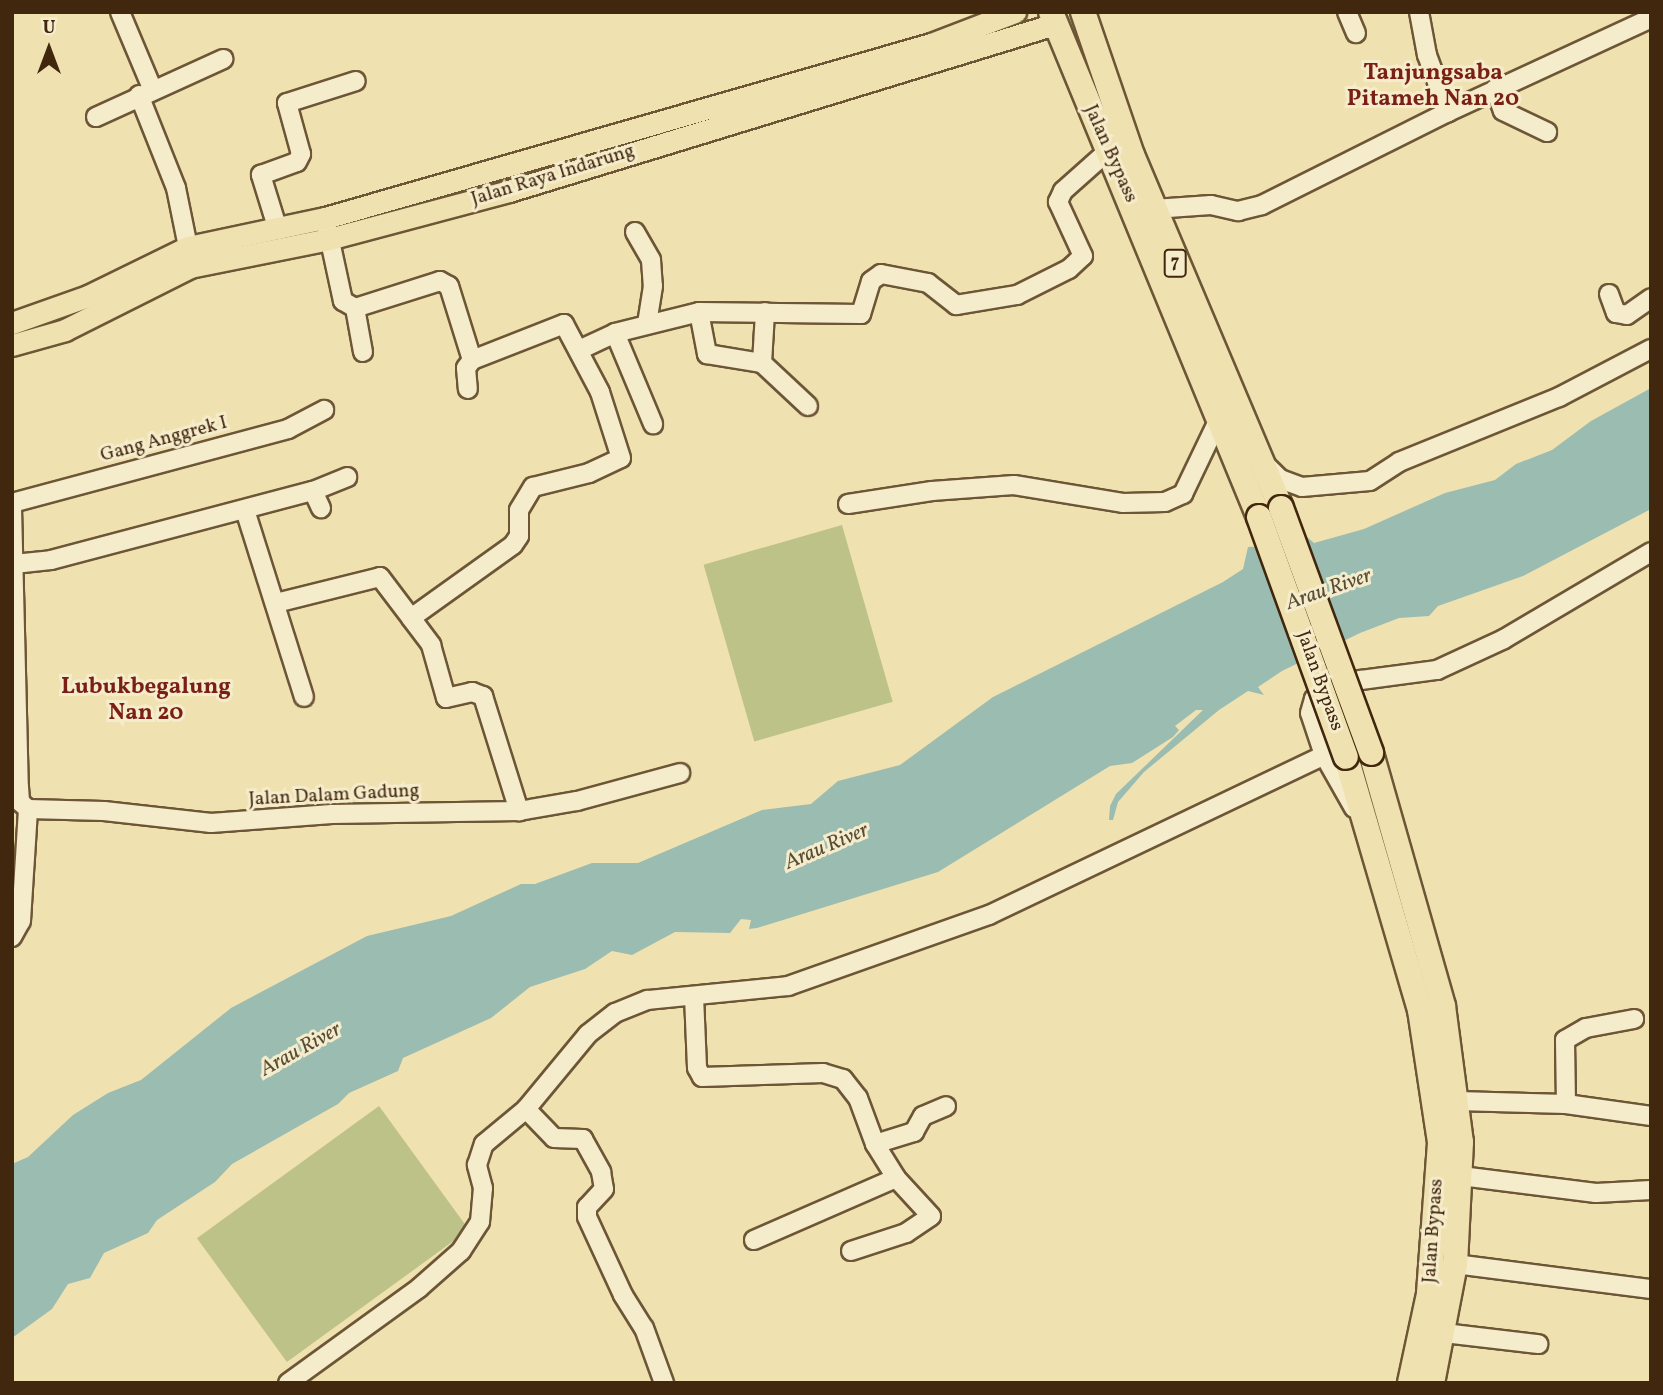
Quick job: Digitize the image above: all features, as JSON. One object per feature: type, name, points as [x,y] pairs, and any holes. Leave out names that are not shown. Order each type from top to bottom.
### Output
[{"type":"highway","name":"Jalan Raya Indarung","points":[[1053,18],[1088,14]]},
{"type":"highway","name":"Jalan Bypass","points":[[1088,14],[1154,209],[1263,461],[1270,513],[1335,756],[1372,838],[1420,1010],[1450,1143],[1461,1176],[1455,1264],[1444,1334],[1432,1383]]},
{"type":"highway","name":"Jalan Bypass","points":[[1053,18],[1218,421],[1270,513],[1371,752],[1443,1006],[1457,1101],[1429,1294],[1410,1383]]},
{"type":"main road","name":"Jalan Raya Indarung","points":[[12,345],[65,330],[190,267],[327,229],[491,171],[931,44],[1015,12]]},
{"type":"main road","name":"Jalan Raya Indarung","points":[[12,323],[88,296],[188,247],[278,230],[327,229],[499,194],[1053,18]]},
{"type":"main road","points":[[491,171],[499,194]]},
{"type":"street","points":[[120,12],[176,188],[188,247]]},
{"type":"street","points":[[1347,12],[1356,33]]},
{"type":"street","points":[[1419,12],[1427,55],[1448,111]]},
{"type":"street","points":[[1154,209],[1211,205],[1238,211],[1262,205],[1448,111],[1651,18]]},
{"type":"street","points":[[96,117],[145,91],[223,59]]},
{"type":"street","points":[[278,230],[261,175],[296,162],[301,155],[287,103],[356,81]]},
{"type":"street","points":[[1495,89],[1503,111],[1547,132]]},
{"type":"street","points":[[579,351],[615,333],[699,312],[861,314],[871,281],[881,274],[928,283],[950,302],[963,305],[993,301],[1041,285],[1083,256],[1058,202],[1063,191],[1106,148]]},
{"type":"street","points":[[327,229],[343,301],[355,308],[434,282],[446,283],[472,360]]},
{"type":"street","points":[[635,232],[652,272],[647,323]]},
{"type":"street","points":[[1609,294],[1616,313],[1627,315],[1651,298]]},
{"type":"street","points":[[355,308],[363,352]]},
{"type":"street","points":[[699,312],[707,354],[762,363],[808,406]]},
{"type":"street","points":[[762,363],[765,312]]},
{"type":"street","points":[[411,618],[513,545],[519,536],[519,510],[533,487],[619,461],[622,454],[569,327],[558,324],[472,360],[466,368],[468,389]]},
{"type":"street","points":[[615,333],[653,424]]},
{"type":"street","points":[[1263,461],[1280,479],[1302,487],[1370,481],[1399,462],[1559,397],[1651,349]]},
{"type":"street","name":"Gang Anggrek I","points":[[12,505],[288,429],[324,410]]},
{"type":"street","points":[[848,504],[1014,485],[1107,501],[1165,502],[1183,494],[1218,421]]},
{"type":"street","points":[[14,564],[51,560],[245,510],[313,491],[347,477]]},
{"type":"street","points":[[313,491],[321,508]]},
{"type":"street","points":[[12,505],[15,725],[20,802],[28,808],[18,892],[21,921],[12,937]]},
{"type":"street","points":[[245,510],[303,696]]},
{"type":"street","points":[[288,1383],[419,1288],[461,1251],[480,1222],[483,1188],[477,1165],[484,1144],[526,1110],[588,1034],[615,1013],[648,1000],[788,985],[989,915],[1335,756],[1310,713],[1314,699],[1334,687],[1361,680],[1437,670],[1504,639],[1651,552]]},
{"type":"street","points":[[276,603],[380,577],[431,645],[446,698],[472,692],[483,696],[519,811]]},
{"type":"street","name":"Jalan Dalam Gadung","points":[[28,808],[104,811],[211,823],[332,814],[519,811],[680,773]]},
{"type":"street","points":[[694,996],[697,1068],[702,1077],[823,1073],[843,1079],[858,1098],[875,1144],[896,1178],[932,1216],[906,1233],[851,1251]]},
{"type":"street","points":[[1566,1104],[1565,1040],[1586,1028],[1634,1019]]},
{"type":"street","points":[[1457,1101],[1566,1104],[1651,1116]]},
{"type":"street","points":[[875,1144],[914,1132],[923,1116],[946,1106]]},
{"type":"street","points":[[526,1110],[555,1138],[583,1139],[601,1172],[604,1189],[587,1207],[587,1217],[623,1295],[644,1328],[664,1383]]},
{"type":"street","points":[[1461,1176],[1596,1193],[1651,1190]]},
{"type":"street","points":[[754,1240],[896,1178]]},
{"type":"street","points":[[1455,1264],[1651,1289]]},
{"type":"street","points":[[1444,1334],[1538,1344]]},
{"type":"green space","points":[[842,525],[893,702],[754,742],[704,565]]},
{"type":"green space","points":[[379,1106],[469,1230],[287,1362],[197,1238]]},
{"type":"water","name":"Arau River","points":[[1651,388],[1651,509],[1523,576],[1438,606],[1429,616],[1399,618],[1360,633],[1282,671],[1258,687],[1264,695],[1248,691],[1219,710],[1144,772],[1118,802],[1113,820],[1109,820],[1110,806],[1116,794],[1203,710],[1196,710],[1175,726],[1179,730],[1173,737],[1132,763],[1110,766],[938,872],[757,928],[749,929],[751,920],[741,919],[730,933],[675,932],[632,955],[612,951],[585,969],[530,987],[491,1018],[403,1058],[398,1071],[349,1093],[338,1104],[232,1164],[215,1182],[157,1220],[148,1233],[104,1253],[90,1278],[68,1284],[52,1309],[12,1338],[12,1164],[28,1157],[73,1115],[108,1093],[141,1080],[231,1008],[367,936],[451,916],[521,884],[535,884],[592,863],[638,863],[762,810],[811,804],[838,781],[900,765],[993,697],[1223,582],[1243,569],[1248,547],[1302,544],[1307,537],[1314,543],[1364,529],[1445,493],[1495,480],[1516,464],[1552,450],[1591,421]]},
{"type":"district","name":"Tanjungsaba Pitameh Nan 20","points":[[1433,86]]},
{"type":"district","name":"Lubukbegalung Nan 20","points":[[146,700]]}]
